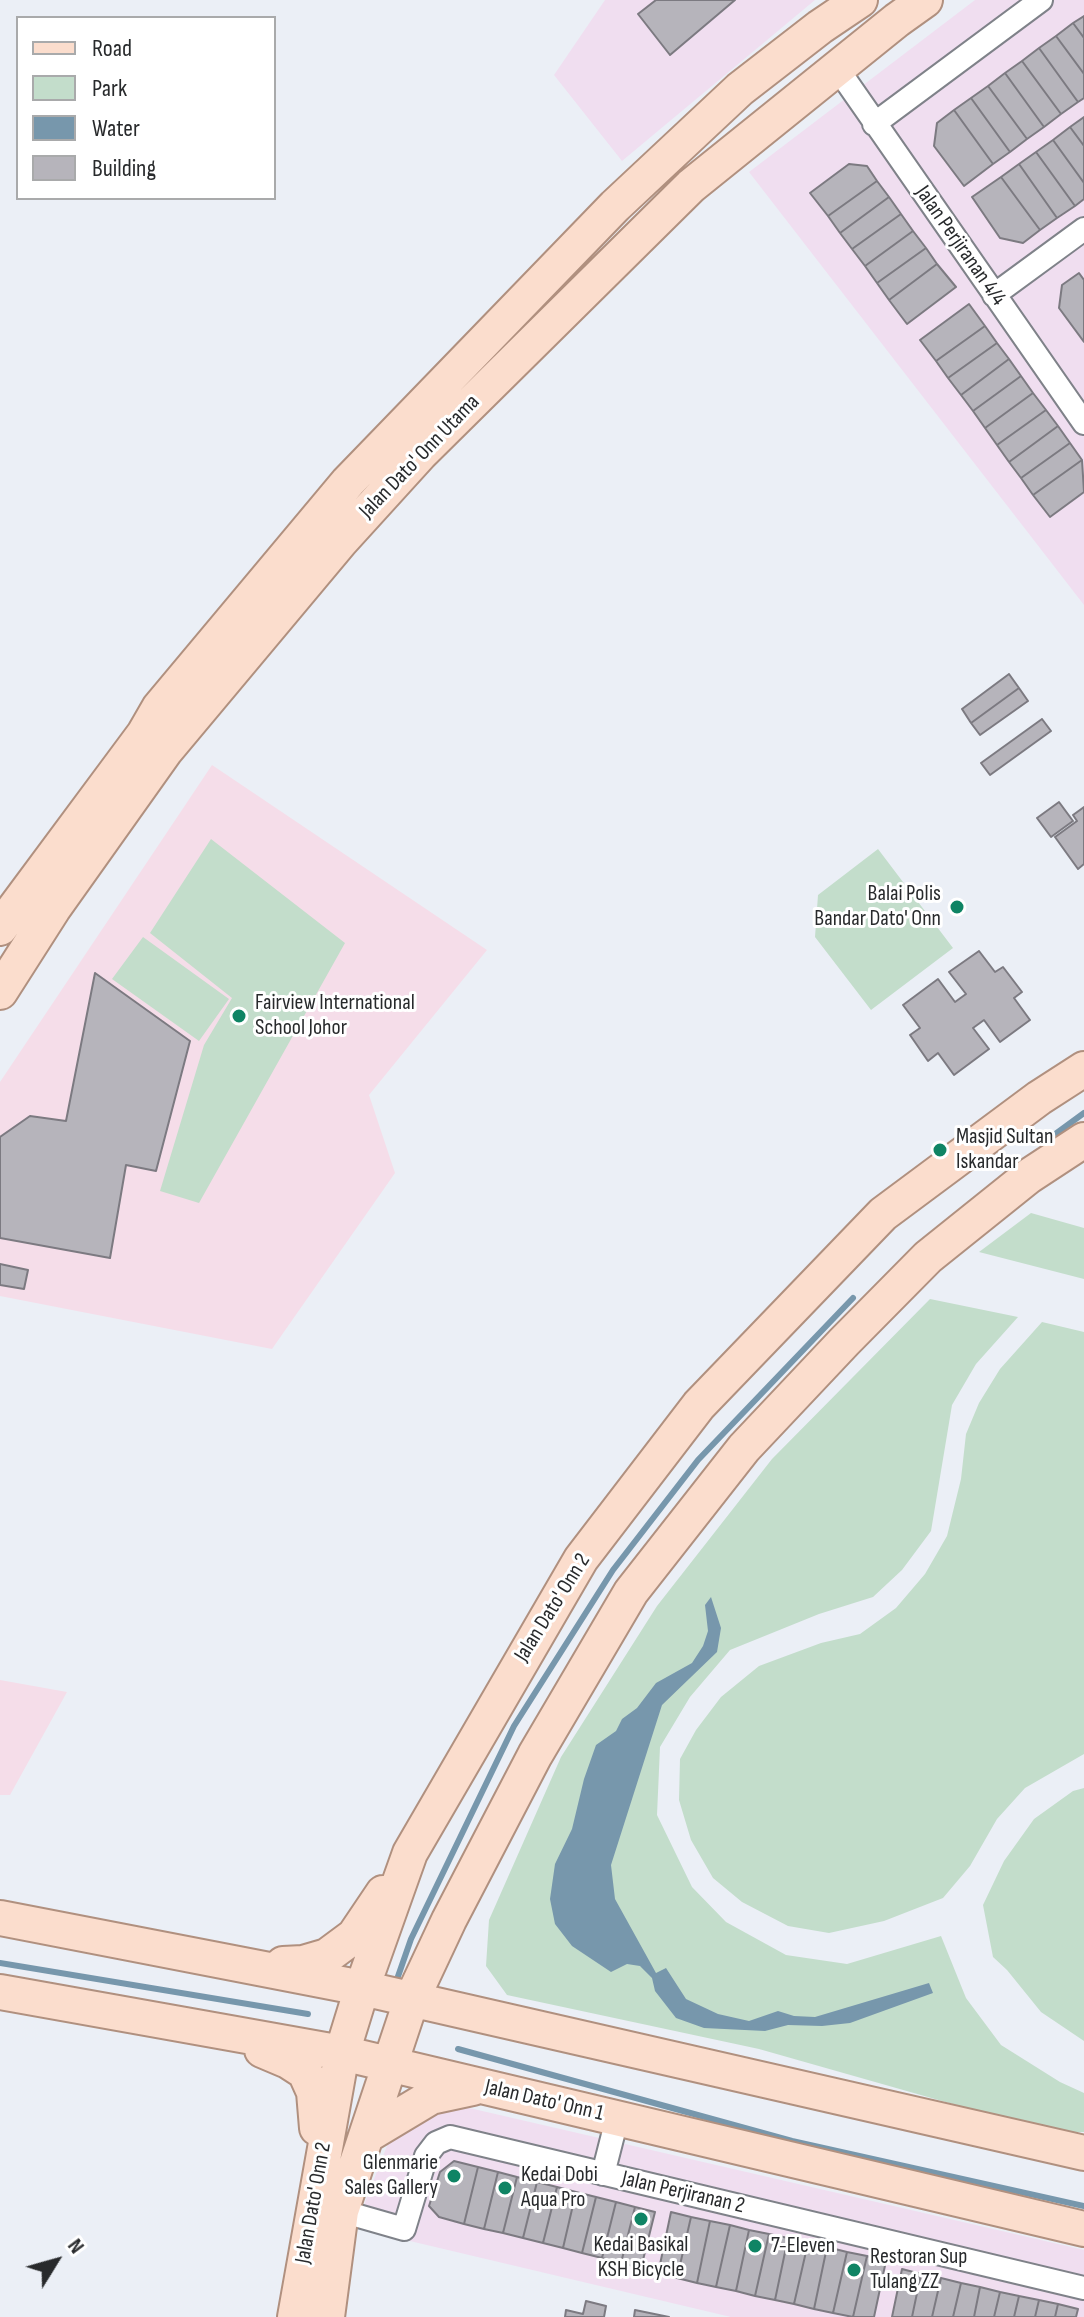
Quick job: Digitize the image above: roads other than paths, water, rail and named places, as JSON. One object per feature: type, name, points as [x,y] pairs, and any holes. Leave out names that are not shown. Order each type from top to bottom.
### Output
[{"type":"main road","name":"Jalan Dato' Onn Utama","points":[[0,928],[144,734],[159,708],[348,482],[615,206],[740,89],[860,0]]},
{"type":"main road","name":"Jalan Dato' Onn Utama","points":[[0,992],[53,909],[166,750],[340,542],[430,444],[691,186],[925,0]]},
{"type":"main road","name":"Jalan Dato' Onn 2","points":[[327,2317],[328,2206],[342,2053],[362,1988],[410,1853],[581,1559],[699,1405],[883,1214],[1039,1098],[1084,1069]]},
{"type":"main road","name":"Jalan Dato' Onn 2","points":[[295,2317],[328,2206],[366,2136],[411,2001],[449,1920],[535,1755],[631,1592],[744,1448],[928,1257],[1029,1176],[1084,1140]]},
{"type":"main road","points":[[250,1965],[303,1963],[327,1956],[354,1936],[410,1853]]},
{"type":"main road","points":[[0,1918],[362,1988],[1084,2153]]},
{"type":"main road","points":[[449,1920],[445,1955],[448,1975],[459,1994],[481,2015]]},
{"type":"main road","name":"Jalan Dato' Onn 1","points":[[0,1992],[342,2053],[1084,2229]]},
{"type":"main road","points":[[203,2027],[288,2061],[305,2072],[314,2092],[328,2206]]},
{"type":"main road","points":[[366,2136],[431,2097],[481,2086]]},
{"type":"street","points":[[874,124],[1041,0]]},
{"type":"street","name":"Jalan Perjiranan 4/4","points":[[837,68],[1084,423]]},
{"type":"street","points":[[994,295],[1084,229]]},
{"type":"street","points":[[603,2174],[617,2119]]},
{"type":"street","name":"Jalan Perjiranan 2","points":[[328,2206],[404,2229],[426,2156],[436,2143],[450,2137],[1084,2288]]},
{"type":"water","points":[[711,1597],[721,1628],[717,1652],[662,1705],[611,1865],[615,1899],[656,1973],[666,1968],[686,1999],[718,2014],[749,2021],[778,2011],[815,2017],[929,1983],[933,1993],[850,2023],[788,2025],[765,2031],[704,2028],[676,2018],[655,1991],[652,1978],[640,1966],[627,1964],[611,1972],[572,1946],[555,1924],[550,1899],[555,1864],[572,1829],[596,1745],[616,1731],[622,1719],[637,1708],[656,1683],[692,1663],[708,1631],[705,1605]]},
{"type":"waterway","points":[[1054,1135],[1084,1113]]},
{"type":"waterway","points":[[395,1985],[411,1939],[514,1726],[613,1570],[698,1460],[853,1298]]},
{"type":"waterway","points":[[0,1963],[308,2014]]},
{"type":"waterway","points":[[458,2049],[792,2141],[1084,2206]]},
{"type":"place","name":"Balai Polis Bandar Dato' Onn","points":[[957,907]]},
{"type":"place","name":"Fairview International School Johor","points":[[239,1016]]},
{"type":"place","name":"Masjid Sultan Iskandar","points":[[940,1150]]},
{"type":"place","name":"Glenmarie Sales Gallery","points":[[454,2176]]},
{"type":"place","name":"Kedai Dobi Aqua Pro","points":[[505,2188]]},
{"type":"place","name":"Kedai Basikal KSH Bicycle","points":[[641,2219]]},
{"type":"place","name":"7-Eleven","points":[[755,2246]]},
{"type":"place","name":"Restoran Sup Tulang ZZ","points":[[854,2270]]}]
